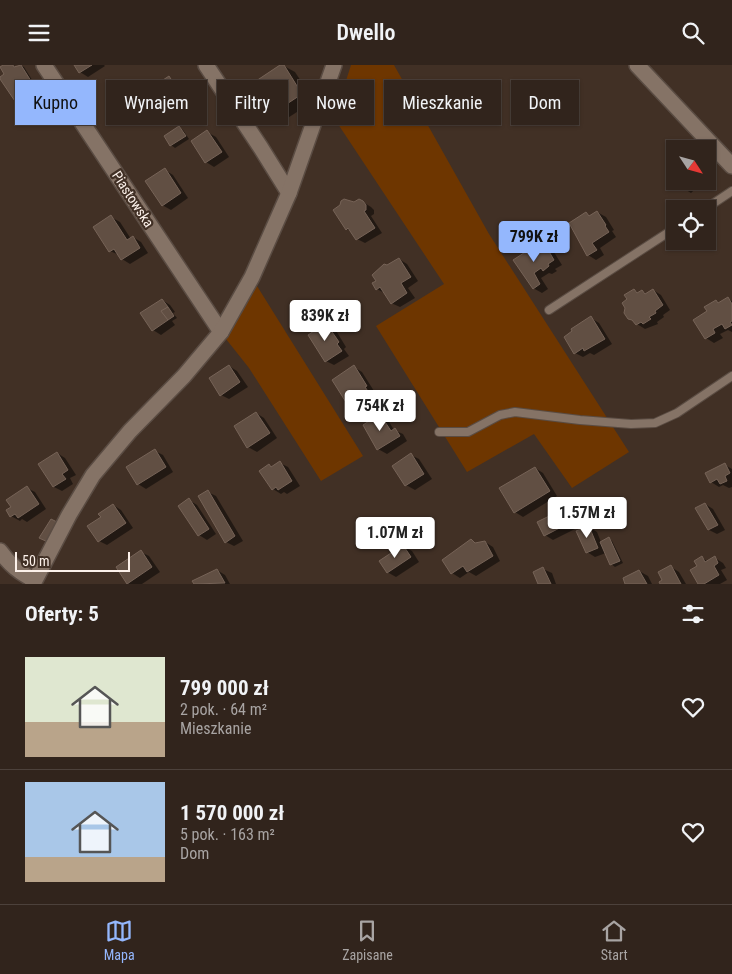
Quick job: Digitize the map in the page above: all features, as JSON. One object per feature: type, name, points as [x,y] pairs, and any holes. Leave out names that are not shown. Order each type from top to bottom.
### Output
[{"type":"street","name":"Piastowska","points":[[44,65],[221,332]]},
{"type":"street","points":[[206,65],[289,193]]},
{"type":"street","points":[[0,551],[9,563],[33,582],[93,475],[130,431],[184,376],[221,332],[252,277],[289,193],[334,65]]},
{"type":"street","points":[[637,65],[732,166]]},
{"type":"lane","points":[[716,202],[732,191]]},
{"type":"lane","points":[[549,309],[666,234]]},
{"type":"lane","points":[[439,432],[468,432],[500,415],[515,412],[580,421],[632,424],[655,423],[677,413],[732,376]]},
{"type":"shaded area","points":[[351,65],[394,65],[402,80],[384,80],[384,125],[428,125],[489,234],[629,452],[572,488],[534,434],[467,472],[376,326],[444,284],[339,125],[374,125],[374,80],[346,80]]},
{"type":"shaded area","points":[[257,286],[363,456],[321,481],[249,368],[226,339]]},
{"type":"building","points":[[3,65],[13,65],[14,67],[21,65],[30,80],[15,80],[15,101],[0,79],[4,74],[0,67]]},
{"type":"building","points":[[74,65],[92,65],[79,73]]},
{"type":"building","points":[[280,65],[284,65],[298,88],[298,97],[288,103],[288,80],[258,80]]},
{"type":"building","points":[[169,76],[172,80],[163,80]]},
{"type":"building","points":[[179,126],[186,136],[170,146],[164,136]]},
{"type":"building","points":[[207,130],[222,152],[205,163],[191,141]]},
{"type":"building","points":[[165,168],[181,193],[162,206],[145,181]]},
{"type":"building","points":[[344,199],[354,202],[359,199],[363,201],[366,205],[366,210],[364,211],[375,228],[356,240],[348,228],[346,230],[333,210]]},
{"type":"building","points":[[597,211],[609,232],[592,243],[597,250],[587,256],[569,223],[586,212],[589,216]]},
{"type":"building","points":[[111,215],[127,240],[133,236],[140,248],[121,260],[114,249],[109,252],[93,227]]},
{"type":"building","points":[[544,243],[554,260],[543,271],[541,268],[534,273],[540,284],[533,289],[513,260]]},
{"type":"building","points":[[399,258],[411,277],[401,283],[407,293],[391,304],[380,287],[376,290],[372,283],[376,281],[372,275],[384,264],[387,265]]},
{"type":"building","points":[[634,289],[637,293],[642,290],[645,294],[653,289],[663,305],[655,311],[656,313],[649,317],[651,319],[643,324],[641,322],[636,325],[624,313],[625,308],[622,303],[627,299],[624,295]]},
{"type":"building","points":[[728,297],[732,304],[732,321],[730,322],[732,325],[725,329],[722,324],[713,329],[715,333],[705,339],[693,320],[707,311],[704,307],[716,300],[718,303]]},
{"type":"building","points":[[162,299],[168,307],[161,311],[168,320],[152,331],[140,313]]},
{"type":"building","points":[[168,307],[174,316],[168,320],[161,311]]},
{"type":"building","points":[[591,316],[605,339],[584,351],[583,348],[574,354],[564,337],[572,331],[571,329]]},
{"type":"building","points":[[326,323],[339,342],[337,344],[342,351],[325,362],[308,335]]},
{"type":"building","points":[[229,365],[240,382],[220,396],[209,378]]},
{"type":"building","points":[[354,365],[370,394],[349,407],[332,380]]},
{"type":"building","points":[[256,412],[270,433],[247,448],[234,426]]},
{"type":"building","points":[[380,414],[391,431],[395,428],[400,436],[377,450],[363,425]]},
{"type":"building","points":[[155,449],[166,467],[137,485],[126,467]]},
{"type":"building","points":[[57,452],[68,470],[62,474],[66,479],[53,487],[38,464]]},
{"type":"building","points":[[411,453],[424,474],[405,486],[392,466]]},
{"type":"building","points":[[280,461],[292,481],[278,490],[276,487],[272,490],[259,471],[269,464],[271,467]]},
{"type":"building","points":[[725,463],[730,473],[725,476],[727,481],[720,484],[717,479],[710,483],[705,473]]},
{"type":"building","points":[[535,467],[550,491],[514,513],[499,488]]},
{"type":"building","points":[[27,486],[39,504],[18,518],[15,514],[10,517],[6,510],[11,507],[6,500]]},
{"type":"building","points":[[208,490],[235,536],[225,543],[198,496]]},
{"type":"building","points":[[189,498],[209,529],[198,536],[178,506]]},
{"type":"building","points":[[705,503],[718,525],[708,530],[695,508]]},
{"type":"building","points":[[113,504],[126,523],[98,542],[87,526],[101,517],[98,514]]},
{"type":"building","points":[[574,504],[581,517],[544,536],[537,522]]},
{"type":"building","points":[[51,519],[59,523],[48,542],[39,538]]},
{"type":"building","points":[[589,526],[598,548],[586,553],[576,531]]},
{"type":"building","points":[[609,537],[620,561],[610,565],[600,542]]},
{"type":"building","points":[[471,539],[475,543],[485,541],[493,556],[467,572],[463,566],[451,574],[442,560]]},
{"type":"building","points":[[403,545],[411,557],[387,573],[379,561]]},
{"type":"building","points":[[141,550],[152,567],[127,584],[116,567]]},
{"type":"building","points":[[702,556],[705,562],[715,556],[718,563],[714,566],[719,575],[704,584],[698,584],[690,570],[697,566],[694,561]]},
{"type":"building","points":[[671,565],[681,584],[660,584],[659,582],[662,580],[658,572]]},
{"type":"building","points":[[543,567],[551,584],[538,584],[533,572]]},
{"type":"building","points":[[217,569],[225,583],[194,584],[192,581]]},
{"type":"building","points":[[639,570],[647,584],[625,584],[623,578]]}]
